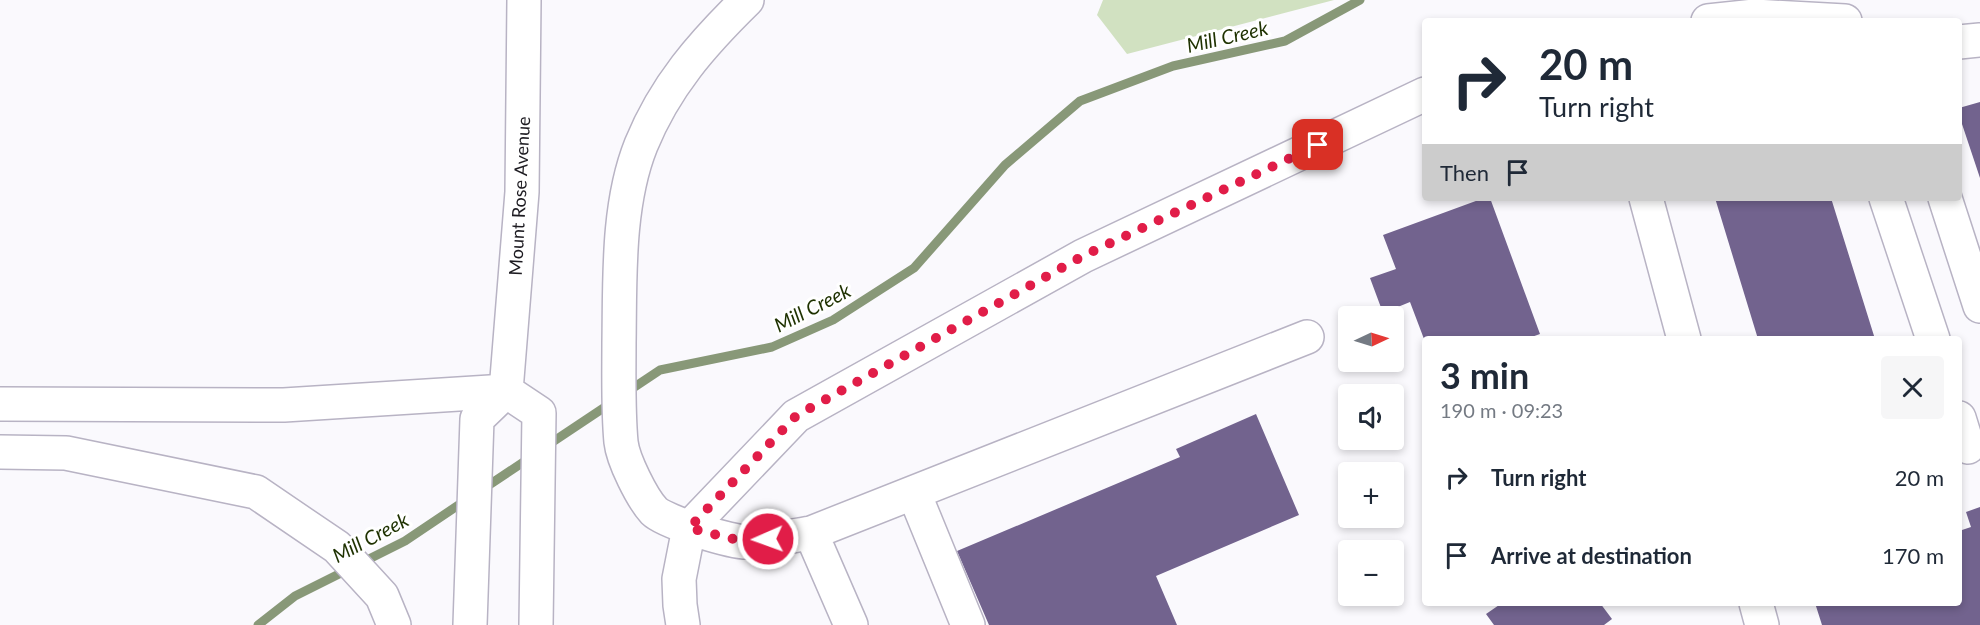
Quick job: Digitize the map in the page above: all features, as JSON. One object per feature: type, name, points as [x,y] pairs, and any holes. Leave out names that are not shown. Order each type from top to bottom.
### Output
[{"type":"main road","name":"Mount Rose Avenue","points":[[506,391],[522,192],[524,0]]},
{"type":"main road","points":[[747,0],[710,36],[664,97],[641,146],[625,211],[620,258],[621,445],[640,492],[656,513],[689,528],[746,542],[811,533],[1307,337]]},
{"type":"main road","points":[[1736,18],[1754,16],[1790,18]]},
{"type":"main road","points":[[1962,42],[1980,40]]},
{"type":"main road","points":[[683,625],[679,579],[689,528],[796,416],[1083,256],[1422,95]]},
{"type":"main road","points":[[1647,201],[1683,336]]},
{"type":"main road","points":[[1887,201],[1932,336]]},
{"type":"main road","points":[[1946,201],[1980,306]]},
{"type":"main road","points":[[470,625],[477,419],[506,391]]},
{"type":"main road","points":[[0,404],[284,405],[506,391],[539,413],[536,625]]},
{"type":"main road","points":[[0,452],[66,453],[256,492],[337,547],[388,611]]},
{"type":"main road","points":[[914,493],[968,625]]},
{"type":"main road","points":[[811,533],[850,625]]},
{"type":"main road","points":[[1757,606],[1762,625]]},
{"type":"green space","points":[[1103,0],[1334,0],[1127,54],[1097,15]]},
{"type":"building","points":[[1980,102],[1980,178],[1962,124],[1962,107]]},
{"type":"building","points":[[1476,201],[1491,201],[1540,334],[1534,336],[1423,336],[1410,302],[1400,306],[1380,306],[1370,278],[1396,269],[1383,235]]},
{"type":"building","points":[[1716,201],[1832,201],[1874,336],[1757,336]]},
{"type":"building","points":[[1256,414],[1299,515],[1156,576],[1177,625],[989,625],[957,551],[1180,457],[1176,449]]},
{"type":"building","points":[[1980,507],[1980,625],[1822,625],[1816,606],[1962,606],[1962,530],[1971,527],[1966,512]]},
{"type":"building","points":[[1498,606],[1602,606],[1612,619],[1604,625],[1494,625],[1486,614]]},
{"type":"waterway","name":"Mill Creek","points":[[627,392],[660,370],[772,347],[833,320],[914,268],[1005,165],[1080,101],[1173,66],[1285,41],[1360,0]]},
{"type":"waterway","name":"Mill Creek","points":[[545,447],[611,403]]},
{"type":"waterway","name":"Mill Creek","points":[[483,489],[531,457]]},
{"type":"waterway","name":"Mill Creek","points":[[258,625],[295,596],[405,541],[466,500]]},
{"type":"route","points":[[768,539],[746,542],[689,528],[796,416],[1083,256],[1318,145]]}]
